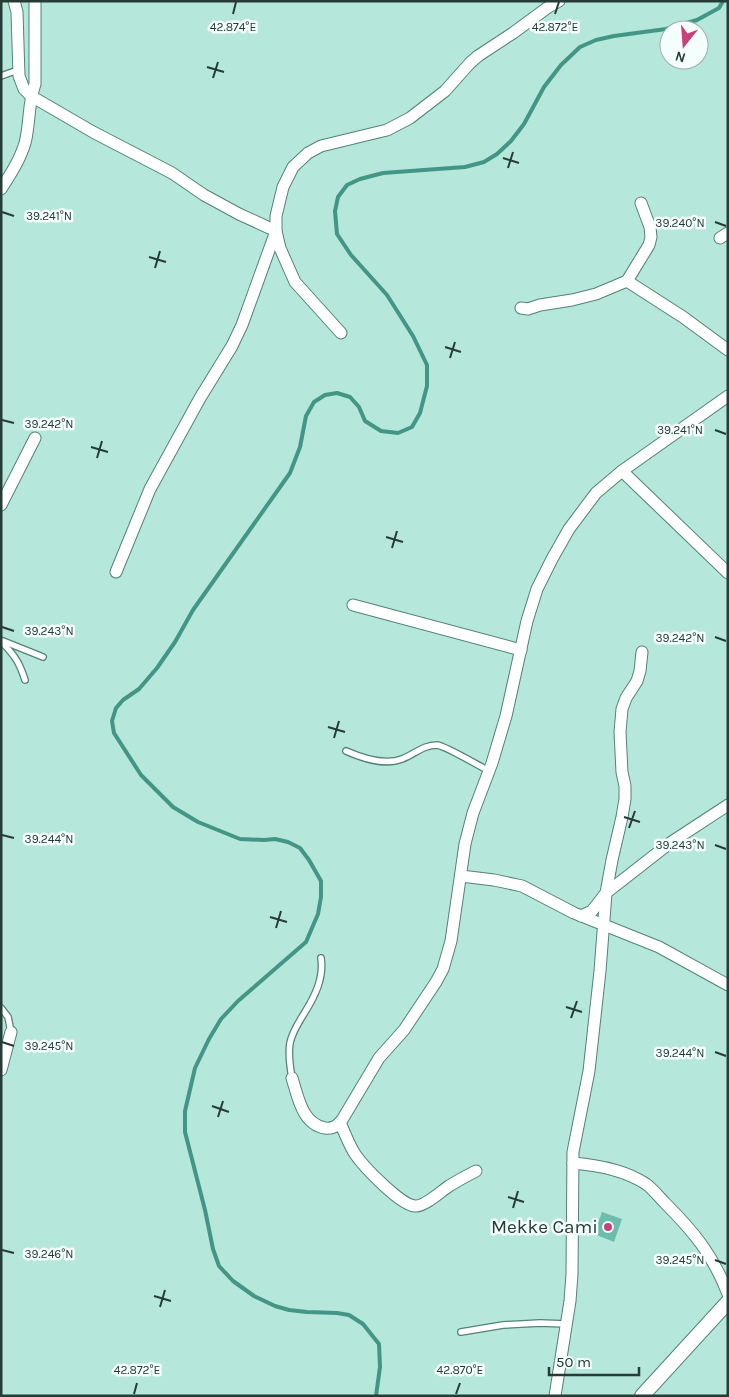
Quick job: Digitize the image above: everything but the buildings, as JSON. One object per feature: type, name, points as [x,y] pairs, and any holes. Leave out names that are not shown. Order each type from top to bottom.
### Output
[{"type":"street","points":[[14,1],[17,12],[18,76],[24,88],[31,96],[93,132],[172,173],[204,195],[276,231]]},
{"type":"street","points":[[1,189],[21,154],[25,142],[31,96],[35,84],[35,1]]},
{"type":"street","points":[[341,333],[295,282],[280,248],[276,231],[276,216],[283,187],[294,167],[308,153],[321,146],[387,130],[410,118],[445,91],[478,56],[559,1]]},
{"type":"street","points":[[521,308],[528,309],[596,294],[627,280],[649,245],[651,237],[650,227],[641,203]]},
{"type":"street","points":[[116,572],[150,489],[200,398],[236,339],[276,231]]},
{"type":"street","points":[[627,280],[728,350]]},
{"type":"street","points":[[292,1078],[301,1108],[309,1120],[320,1127],[330,1128],[336,1126],[340,1123],[379,1058],[404,1030],[436,982],[443,970],[451,941],[465,844],[473,813],[489,771],[506,716],[527,621],[537,589],[552,558],[569,529],[596,493],[622,471],[728,396]]},
{"type":"street","points":[[1,505],[35,438]]},
{"type":"street","points":[[622,471],[728,573]]},
{"type":"street","points":[[353,605],[521,650]]},
{"type":"street","points":[[555,1396],[567,1324],[572,1274],[573,1152],[589,1071],[606,893],[625,799],[620,732],[622,709],[626,698],[637,681],[642,652]]},
{"type":"street","points":[[581,916],[592,911],[606,893],[670,843],[728,805]]},
{"type":"street","points":[[461,876],[522,886],[581,916],[659,947],[728,985]]},
{"type":"street","points":[[1,1070],[11,1032]]},
{"type":"street","points":[[340,1123],[354,1153],[397,1197],[407,1204],[416,1206],[426,1202],[463,1177],[476,1171]]},
{"type":"street","points":[[572,1164],[590,1165],[612,1170],[647,1184],[694,1234],[721,1275],[728,1294]]},
{"type":"street","points":[[642,1396],[728,1302]]},
{"type":"lane","points":[[1,76],[18,70]]},
{"type":"lane","points":[[1,641],[43,657]]},
{"type":"lane","points":[[1,641],[16,657],[26,680]]},
{"type":"lane","points":[[346,751],[373,760],[391,761],[402,759],[423,747],[441,746],[489,771]]},
{"type":"lane","points":[[292,1078],[290,1042],[295,1028],[312,1002],[317,990],[321,977],[321,958]]},
{"type":"lane","points":[[1,1008],[8,1017],[11,1032]]},
{"type":"lane","points":[[461,1332],[503,1325],[567,1324]]},
{"type":"waterway","points":[[376,1396],[380,1367],[379,1344],[363,1324],[349,1315],[289,1310],[275,1306],[254,1296],[233,1281],[219,1266],[213,1249],[185,1132],[185,1111],[195,1068],[209,1039],[221,1019],[238,1001],[306,942],[318,914],[321,881],[300,848],[288,842],[275,839],[240,839],[198,822],[173,807],[141,775],[114,733],[112,721],[116,708],[123,700],[139,689],[157,668],[175,642],[193,610],[290,473],[300,447],[306,416],[314,402],[325,395],[337,393],[350,397],[359,407],[365,421],[381,431],[398,433],[412,427],[420,413],[427,386],[427,365],[413,336],[387,295],[351,255],[337,234],[335,211],[338,197],[347,185],[360,179],[383,173],[465,167],[484,162],[497,154],[511,141],[524,124],[544,87],[561,65],[580,47],[596,40],[666,29],[697,20],[719,8],[723,1]]},
{"type":"place","name":"Mekke Cami","points":[[608,1227]]}]
